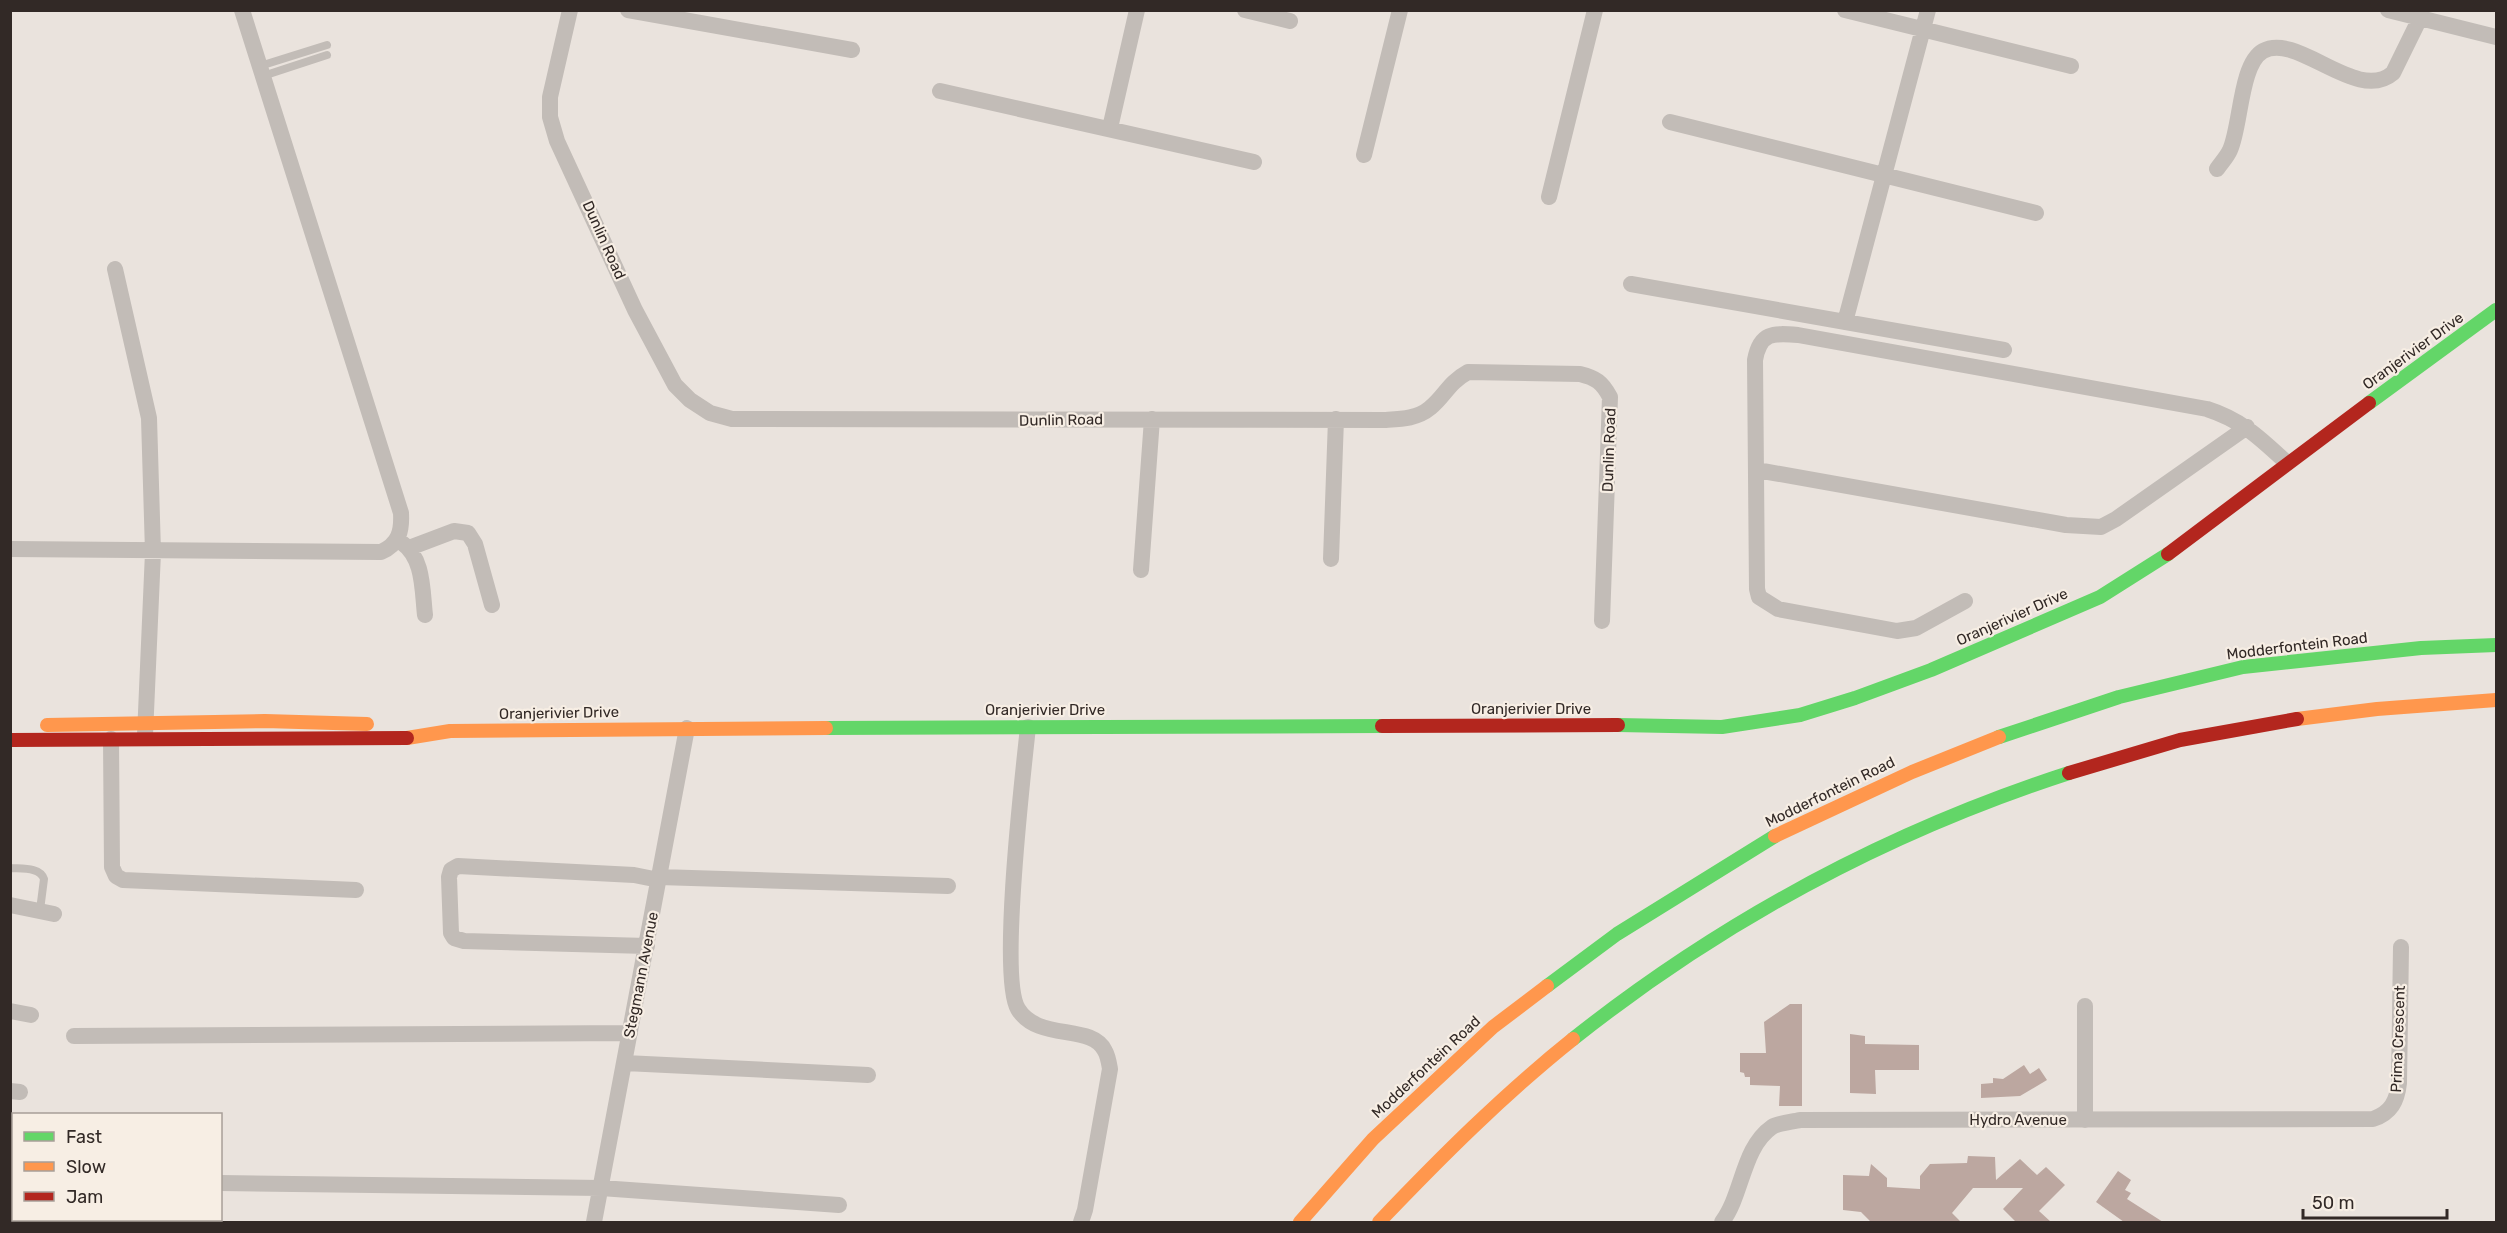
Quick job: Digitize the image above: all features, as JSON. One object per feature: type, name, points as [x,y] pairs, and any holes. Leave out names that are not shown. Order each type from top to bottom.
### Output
[{"type":"street","points":[[242,10],[401,513],[404,544],[419,564],[425,615]]},
{"type":"street","name":"Dunlin Road","points":[[570,10],[550,97],[550,117],[557,141],[635,310],[675,385],[690,400],[710,413],[732,419],[1384,420],[1410,418],[1430,409],[1455,379],[1468,372],[1580,374],[1593,377],[1603,384],[1610,397],[1611,410],[1602,621]]},
{"type":"street","points":[[628,10],[852,50]]},
{"type":"street","points":[[1110,128],[1137,10]]},
{"type":"street","points":[[1245,10],[1290,21]]},
{"type":"street","points":[[1364,155],[1400,10]]},
{"type":"street","points":[[1549,197],[1595,10]]},
{"type":"street","points":[[1845,10],[2071,66]]},
{"type":"street","points":[[1845,322],[1928,10]]},
{"type":"street","points":[[2388,10],[2496,37]]},
{"type":"street","points":[[2217,169],[2230,150],[2251,64],[2261,52],[2274,47],[2286,48],[2343,75],[2375,80],[2386,79],[2392,73],[2420,18]]},
{"type":"street","points":[[940,91],[1254,162]]},
{"type":"street","points":[[1670,122],[2036,213]]},
{"type":"street","points":[[115,269],[149,418],[153,552],[145,739]]},
{"type":"street","points":[[1631,284],[2004,350]]},
{"type":"street","name":"Oranjerivier Drive","points":[[10,740],[393,739],[450,731],[687,728],[1616,725],[1722,727],[1800,715],[1931,670],[2100,597],[2167,555],[2287,463],[2496,310]]},
{"type":"street","points":[[1965,602],[1916,628],[1897,631],[1778,609],[1759,597],[1757,589],[1755,360],[1757,347],[1764,338],[1776,333],[1798,335],[2207,409],[2229,416],[2247,427],[2287,463]]},
{"type":"street","points":[[1141,570],[1152,419]]},
{"type":"street","points":[[1331,559],[1336,419]]},
{"type":"street","points":[[1757,470],[2066,525],[2101,527],[2116,519],[2247,427]]},
{"type":"street","points":[[10,549],[153,552],[381,552],[454,531],[468,533],[475,544],[492,605]]},
{"type":"street","name":"Modderfontein Road","points":[[1300,1222],[1373,1139],[1493,1027],[1617,934],[1778,834],[1912,772],[2018,730],[2119,697],[2243,667],[2421,648],[2496,645]]},
{"type":"street","points":[[1378,1222],[1422,1174],[1535,1069],[1622,999],[1726,930],[1809,882],[1944,816],[2058,774],[2178,741],[2293,720],[2422,704],[2496,700]]},
{"type":"street","name":"Oranjerivier Drive","points":[[32,725],[265,721],[422,726],[450,731]]},
{"type":"street","points":[[1028,727],[1014,905],[1012,992],[1018,1010],[1033,1024],[1052,1031],[1091,1037],[1105,1049],[1110,1069],[1088,1199],[1081,1222]]},
{"type":"street","name":"Stegmann Avenue","points":[[594,1222],[687,728]]},
{"type":"street","points":[[111,739],[112,867],[116,876],[123,880],[356,890]]},
{"type":"street","points":[[647,946],[464,941],[454,938],[451,933],[449,876],[451,870],[458,866],[659,878],[948,886]]},
{"type":"street","points":[[10,905],[47,912]]},
{"type":"street","name":"Prima Crescent","points":[[2373,1119],[2384,1115],[2392,1108],[2398,1096],[2401,947]]},
{"type":"street","points":[[2085,1006],[2085,1120]]},
{"type":"street","points":[[10,1011],[31,1015]]},
{"type":"street","points":[[74,1036],[630,1033]]},
{"type":"street","points":[[625,1063],[868,1075]]},
{"type":"street","name":"Hydro Avenue","points":[[1722,1222],[1740,1190],[1749,1159],[1759,1141],[1774,1126],[1800,1120],[2373,1119]]},
{"type":"street","points":[[222,1183],[601,1188],[839,1205]]},
{"type":"lane","points":[[262,71],[327,50]]},
{"type":"lane","points":[[10,868],[38,871],[42,874],[47,912]]},
{"type":"building","points":[[1790,1004],[1802,1004],[1802,1106],[1779,1106],[1780,1086],[1750,1085],[1750,1077],[1745,1077],[1744,1073],[1740,1072],[1740,1053],[1766,1053],[1764,1022]]},
{"type":"building","points":[[1850,1034],[1865,1036],[1865,1044],[1919,1045],[1919,1070],[1875,1070],[1876,1094],[1850,1093]]},
{"type":"building","points":[[2024,1065],[2030,1074],[2039,1068],[2047,1080],[2020,1096],[1981,1098],[1981,1084],[1993,1083],[1993,1078],[2003,1079]]},
{"type":"building","points":[[1968,1156],[1995,1157],[1996,1180],[2020,1159],[2037,1175],[2046,1167],[2065,1185],[2039,1211],[2051,1222],[2016,1222],[2003,1209],[2023,1188],[1973,1188],[1952,1213],[1961,1222],[1871,1222],[1861,1212],[1843,1210],[1843,1175],[1869,1176],[1871,1164],[1887,1178],[1887,1187],[1920,1189],[1920,1176],[1930,1164],[1967,1163]]},
{"type":"building","points":[[2118,1171],[2131,1180],[2125,1190],[2131,1193],[2127,1199],[2163,1222],[2124,1222],[2096,1202]]},
{"type":"traffic: fast","points":[[2369,403],[2496,310]]},
{"type":"traffic: fast","points":[[1618,725],[1722,727],[1800,715],[1855,698],[1931,670],[2100,597],[2168,554]]},
{"type":"traffic: fast","points":[[1999,737],[2119,697],[2243,667],[2421,648],[2496,645]]},
{"type":"traffic: fast","points":[[826,728],[1382,726]]},
{"type":"traffic: fast","points":[[1573,1039],[1688,956],[1809,883],[1936,823],[2002,796],[2069,773]]},
{"type":"traffic: fast","points":[[1547,986],[1617,934],[1775,836]]},
{"type":"traffic: slow","points":[[2297,719],[2377,709],[2496,700]]},
{"type":"traffic: slow","points":[[47,725],[265,721],[367,724]]},
{"type":"traffic: slow","points":[[407,738],[450,731],[826,728]]},
{"type":"traffic: slow","points":[[1775,836],[1912,772],[1999,737]]},
{"type":"traffic: slow","points":[[1300,1222],[1373,1139],[1493,1027],[1547,986]]},
{"type":"traffic: slow","points":[[1379,1222],[1473,1127],[1573,1039]]},
{"type":"traffic: jam","points":[[2168,554],[2369,403]]},
{"type":"traffic: jam","points":[[2069,773],[2180,740],[2297,719]]},
{"type":"traffic: jam","points":[[1382,726],[1618,725]]},
{"type":"traffic: jam","points":[[10,740],[407,738]]}]
